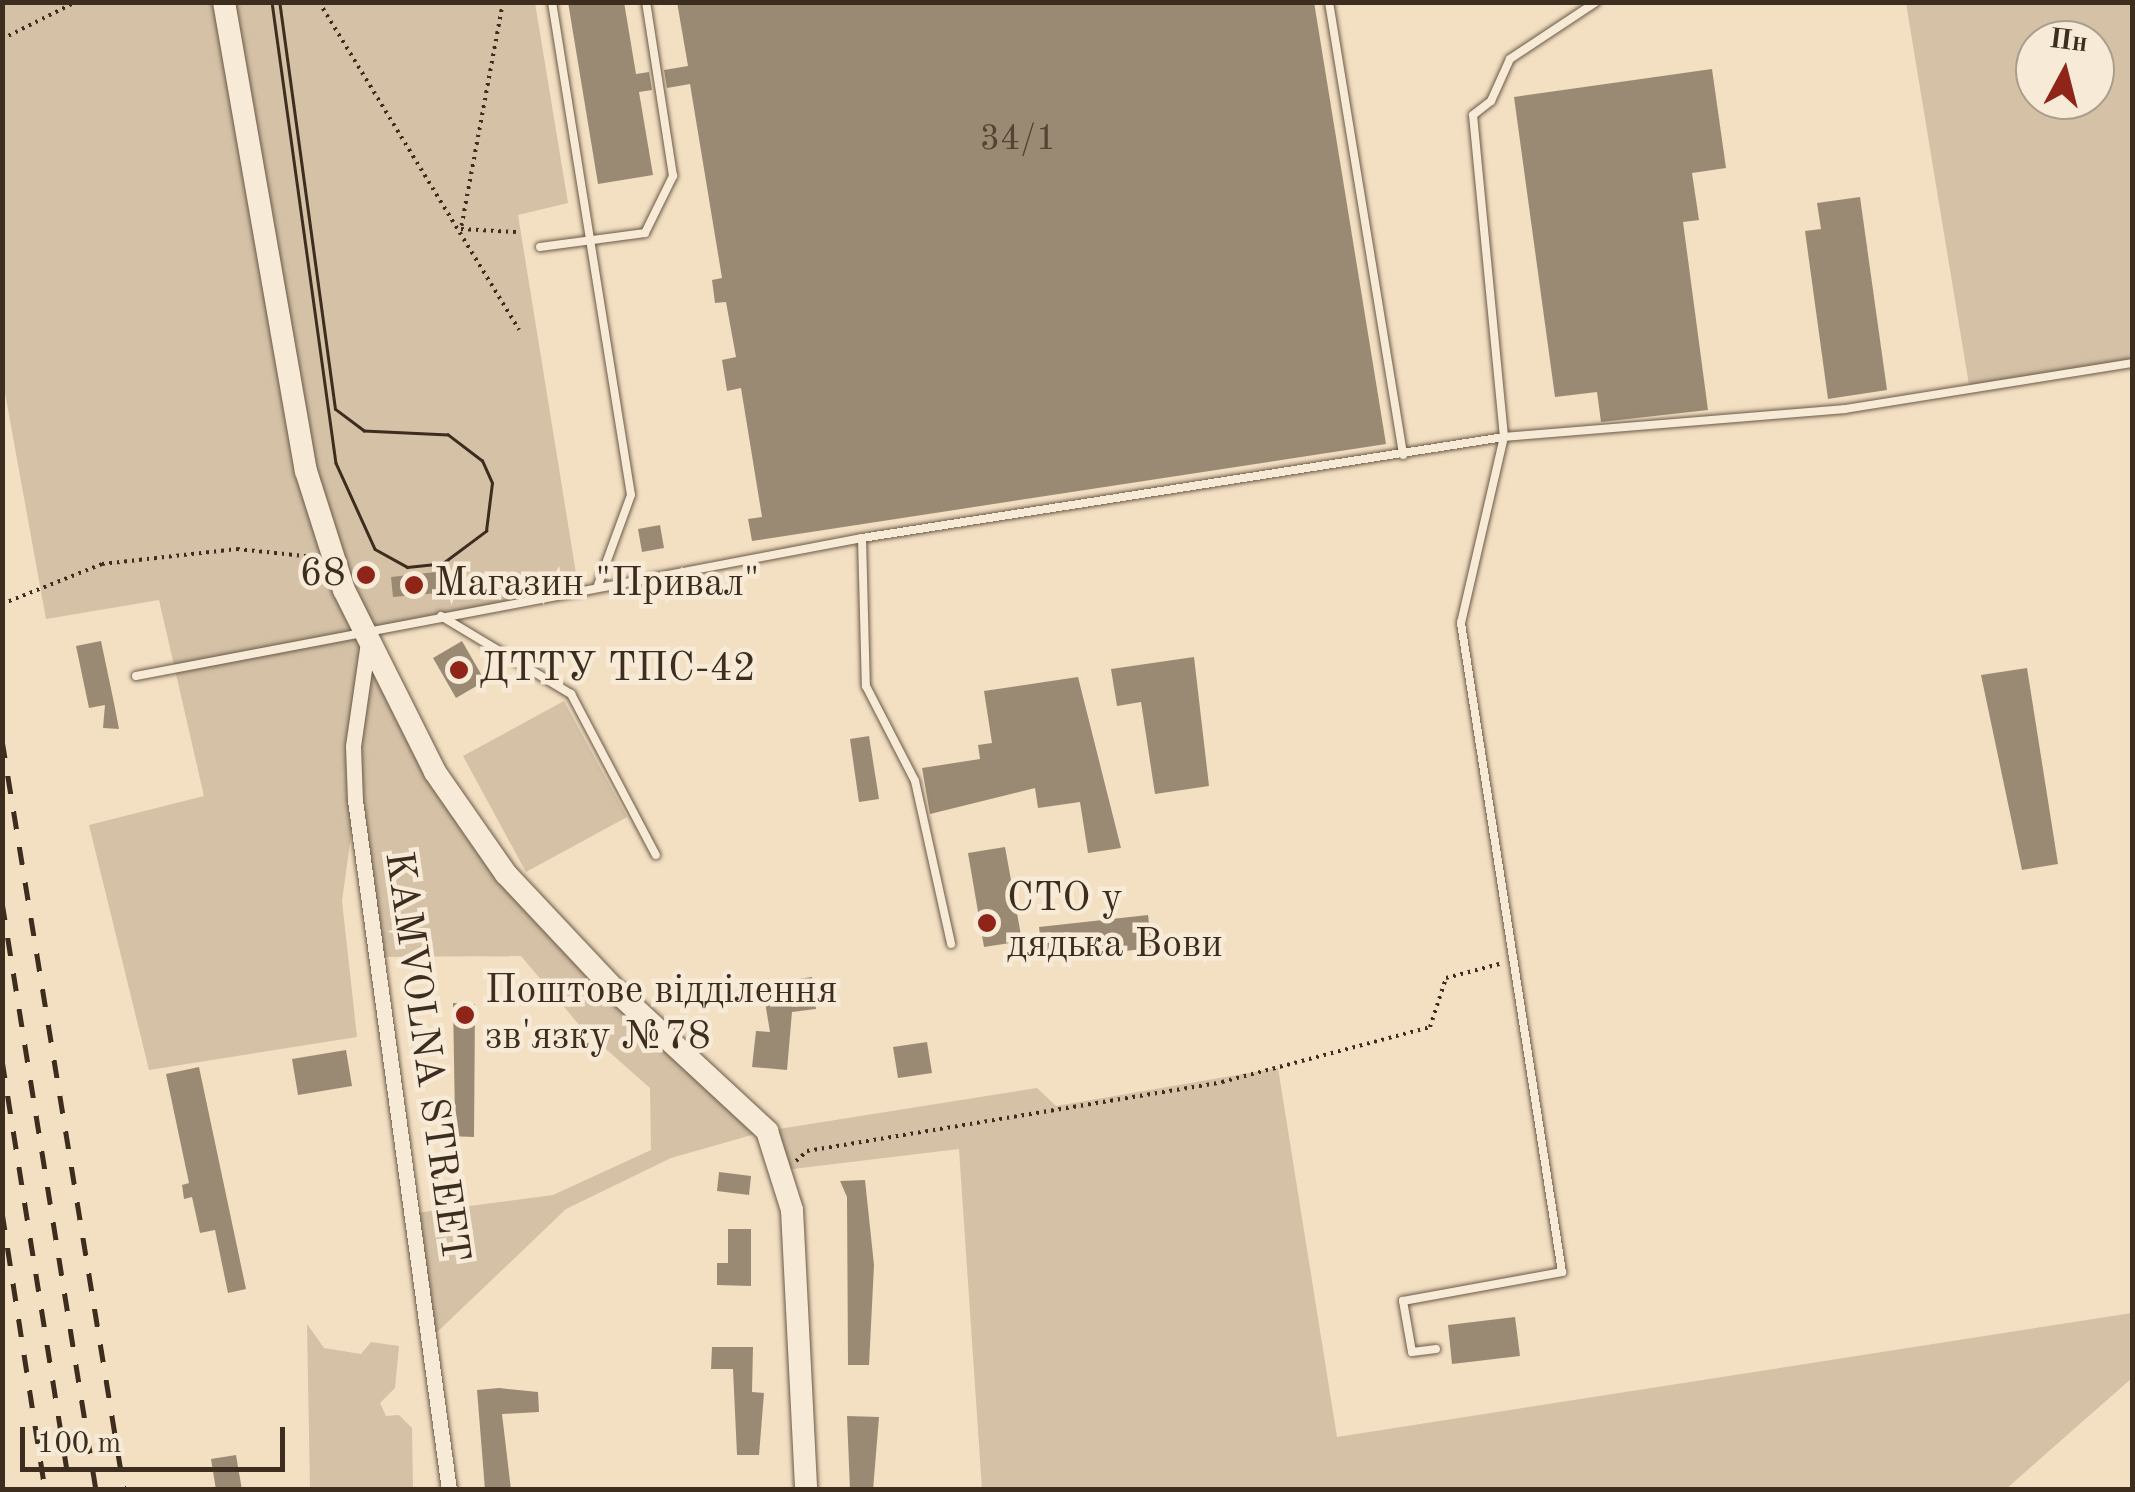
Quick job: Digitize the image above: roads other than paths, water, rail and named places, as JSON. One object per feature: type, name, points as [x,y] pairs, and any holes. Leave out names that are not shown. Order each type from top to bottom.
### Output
[{"type":"main road","points":[[224,2],[306,471],[334,560],[434,772],[506,874],[617,992],[745,1106],[784,1170],[806,1490]]},
{"type":"street","name":"KAMVOLNA STREET","points":[[369,633],[354,746],[356,800],[449,1490]]},
{"type":"lane","points":[[552,2],[630,495],[597,588]]},
{"type":"lane","points":[[540,247],[644,232],[673,176],[646,2]]},
{"type":"lane","points":[[1330,2],[1403,454]]},
{"type":"lane","points":[[1436,1350],[1412,1352],[1403,1301],[1562,1272],[1536,1079],[1510,961],[1461,623],[1504,437],[1473,114],[1490,101],[1510,58],[1596,2]]},
{"type":"lane","points":[[136,676],[862,538],[1504,437],[1845,409],[2132,363]]},
{"type":"lane","points":[[862,538],[866,686],[915,781],[951,944]]},
{"type":"lane","points":[[441,616],[571,694],[656,855]]},
{"type":"tram line","points":[[272,2],[336,463],[375,549],[407,567],[443,563],[486,531],[492,483],[482,461],[448,435],[364,431],[335,409],[279,2]]},
{"type":"railway","points":[[2,740],[124,1490]]},
{"type":"railway","points":[[2,902],[96,1490]]},
{"type":"railway","points":[[2,1060],[70,1490]]},
{"type":"railway","points":[[2,1212],[45,1490]]},
{"type":"place","name":"68","points":[[366,575]]},
{"type":"place","name":"Магазин \"Привал\"","points":[[414,585]]},
{"type":"place","name":"ДТТУ ТПС-42","points":[[459,670]]},
{"type":"place","name":"СТО у дядька Вови","points":[[987,923]]},
{"type":"place","name":"Поштове відділення зв'язку №78","points":[[465,1015]]}]
